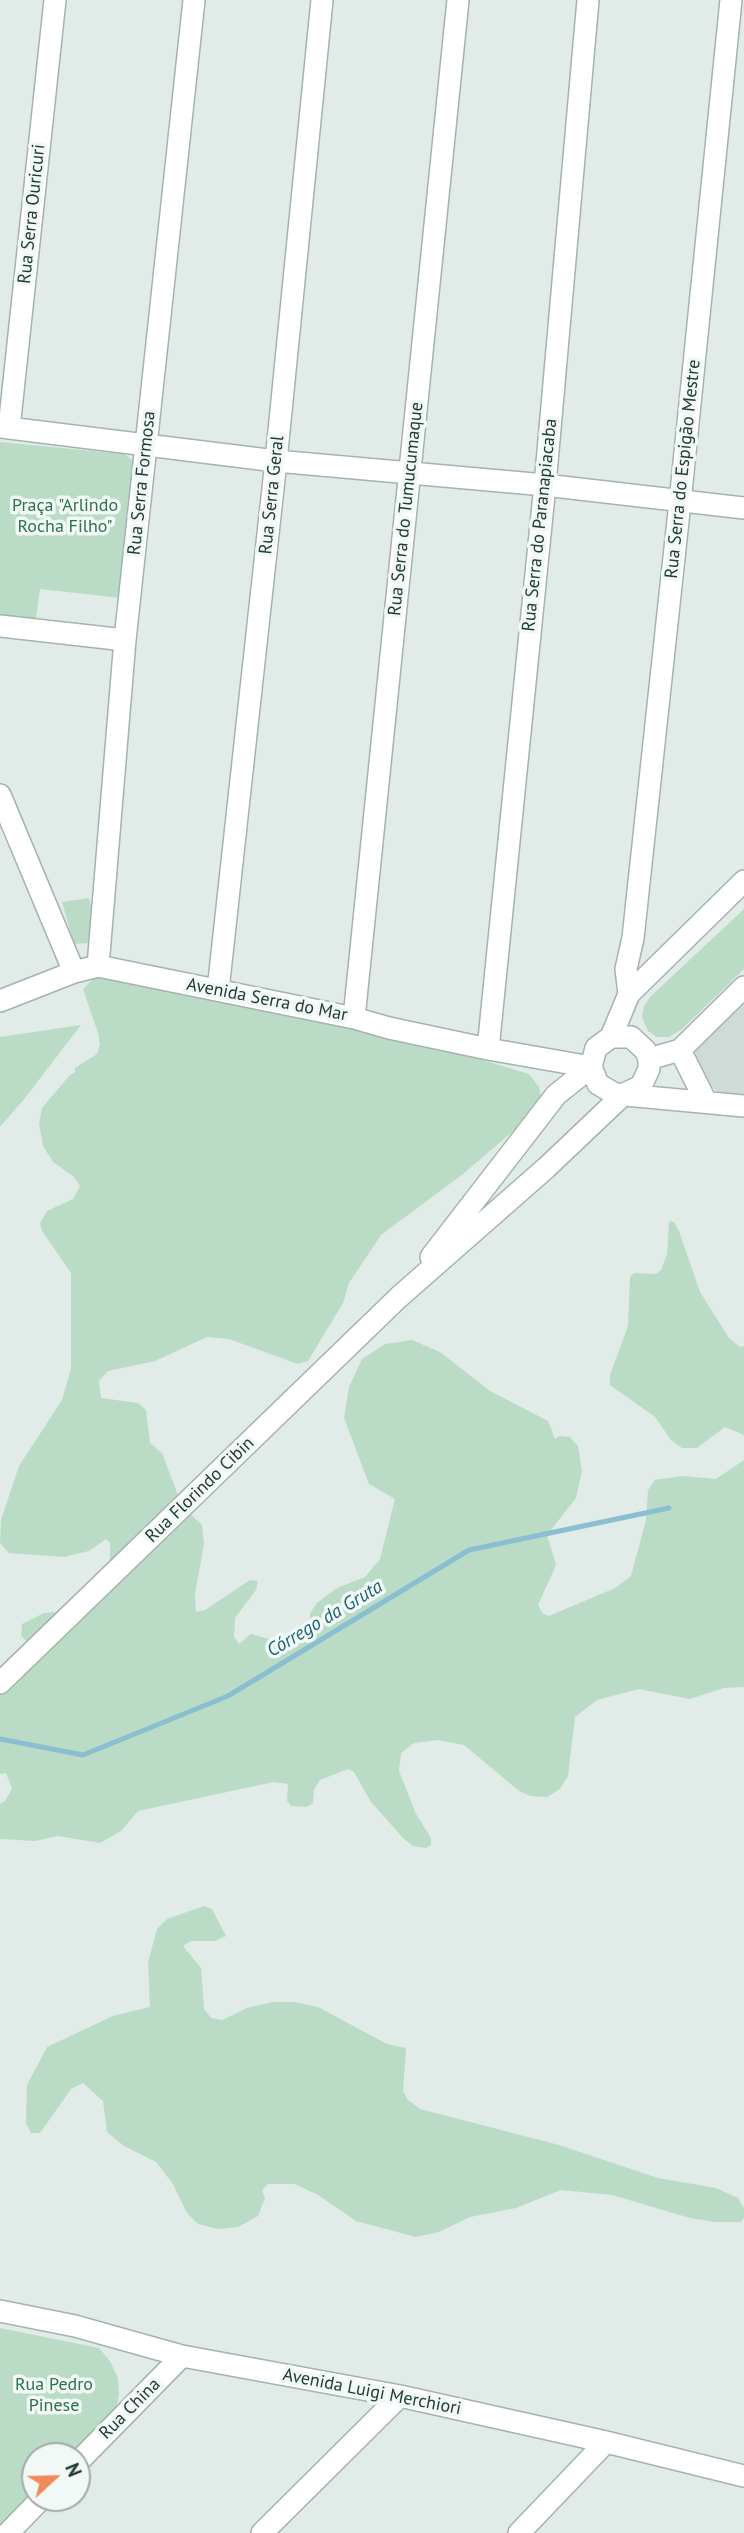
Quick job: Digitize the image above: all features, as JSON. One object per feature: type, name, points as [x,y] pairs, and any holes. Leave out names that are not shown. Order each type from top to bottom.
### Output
[{"type":"street","name":"Rua Serra Ouricuri","points":[[5,427],[55,0]]},
{"type":"street","name":"Rua Serra Formosa","points":[[98,967],[125,640],[194,0]]},
{"type":"street","name":"Rua Serra Geral","points":[[218,990],[322,0]]},
{"type":"street","name":"Rua Serra do Tumucumaque","points":[[354,1018],[458,0]]},
{"type":"street","name":"Rua Serra do Paranapiacaba","points":[[488,1049],[545,485],[588,0]]},
{"type":"street","name":"Rua Serra do Espigão Mestre","points":[[629,994],[626,969],[633,938],[680,502],[730,0]]},
{"type":"street","points":[[5,427],[275,461],[545,485],[744,508]]},
{"type":"street","points":[[0,626],[125,640]]},
{"type":"street","points":[[0,795],[74,972]]},
{"type":"street","points":[[744,881],[629,994],[611,1037],[596,1048],[591,1067],[593,1076],[606,1090],[744,1107]]},
{"type":"street","points":[[633,938],[656,966]]},
{"type":"street","name":"Avenida Serra do Mar","points":[[0,1000],[74,972],[98,967],[354,1018],[488,1049],[591,1067]]},
{"type":"street","name":"Rua Florindo Cibin","points":[[0,1683],[400,1297],[546,1168],[624,1094],[641,1086],[648,1069],[680,1050],[744,987]]},
{"type":"street","points":[[611,1037],[631,1037],[645,1050],[648,1069],[706,1102]]},
{"type":"street","points":[[680,1050],[706,1102]]},
{"type":"street","points":[[537,1057],[556,1095]]},
{"type":"street","name":"Rua Florindo Cibin","points":[[400,1297],[556,1095],[591,1067]]},
{"type":"street","name":"Avenida Luigi Merchiori","points":[[0,2311],[75,2326],[182,2356],[400,2396],[744,2476]]},
{"type":"street","name":"Rua China","points":[[91,2449],[182,2356]]},
{"type":"street","points":[[262,2533],[400,2396]]},
{"type":"street","points":[[519,2533],[606,2442]]},
{"type":"street","points":[[8,2533],[28,2512]]},
{"type":"shaded area","points":[[744,1000],[744,1098],[723,1095],[706,1084],[696,1065],[695,1056],[697,1048]]},
{"type":"green space","name":"Praça \"Arlindo Rocha Filho\"","points":[[0,442],[124,454],[133,461],[135,468],[121,598],[40,589],[36,619],[0,616]]},
{"type":"green space","points":[[89,898],[93,914],[89,943],[74,944],[62,902]]},
{"type":"green space","points":[[744,909],[744,969],[682,1029],[669,1037],[657,1037],[648,1031],[642,1017],[644,1006],[650,997]]},
{"type":"green space","points":[[97,975],[252,1004],[469,1056],[529,1074],[539,1087],[541,1096],[534,1113],[463,1174],[381,1235],[349,1283],[343,1303],[308,1361],[298,1364],[229,1339],[207,1337],[155,1361],[108,1371],[99,1381],[101,1398],[138,1403],[146,1410],[150,1443],[162,1453],[182,1506],[202,1525],[204,1544],[195,1594],[196,1612],[205,1610],[250,1580],[258,1581],[256,1590],[235,1618],[234,1637],[239,1644],[251,1634],[287,1644],[305,1638],[310,1629],[310,1613],[317,1603],[337,1588],[365,1577],[380,1559],[395,1499],[369,1484],[344,1418],[349,1387],[362,1359],[385,1344],[412,1340],[440,1352],[490,1391],[548,1421],[555,1439],[560,1436],[570,1437],[578,1446],[582,1471],[576,1498],[547,1535],[556,1565],[538,1605],[543,1614],[549,1616],[615,1588],[631,1576],[646,1520],[648,1490],[655,1480],[682,1476],[716,1479],[744,1460],[744,1687],[724,1688],[690,1699],[639,1689],[597,1700],[575,1717],[568,1776],[560,1789],[547,1797],[531,1796],[519,1791],[464,1745],[438,1740],[414,1743],[401,1753],[399,1771],[416,1814],[431,1838],[431,1845],[426,1848],[413,1846],[403,1838],[371,1802],[354,1772],[348,1769],[320,1780],[314,1790],[313,1803],[307,1807],[291,1806],[287,1801],[288,1784],[274,1782],[138,1811],[121,1831],[100,1843],[58,1836],[35,1841],[0,1839],[0,1804],[12,1789],[6,1773],[0,1774],[0,1668],[35,1649],[21,1636],[22,1624],[44,1613],[68,1611],[100,1588],[110,1559],[110,1543],[106,1539],[89,1551],[64,1557],[9,1553],[0,1543],[1,1520],[19,1466],[62,1400],[71,1368],[71,1273],[42,1231],[40,1223],[47,1211],[73,1199],[80,1186],[73,1176],[53,1162],[43,1146],[39,1123],[42,1108],[75,1072],[75,1068],[97,1054],[100,1044],[98,1033],[83,989]]},
{"type":"green space","points":[[81,1025],[25,1098],[0,1127],[0,1037]]},
{"type":"green space","points":[[669,1221],[674,1222],[679,1231],[700,1292],[729,1338],[740,1347],[744,1346],[744,1435],[725,1427],[697,1448],[682,1448],[671,1440],[655,1417],[610,1385],[610,1375],[628,1326],[630,1277],[634,1273],[656,1274],[661,1270],[667,1254]]},
{"type":"green space","points":[[204,1906],[212,1909],[226,1936],[215,1941],[191,1941],[183,1946],[201,1968],[204,2009],[211,2018],[222,2020],[247,2008],[272,2002],[294,2002],[318,2007],[387,2044],[406,2048],[403,2091],[408,2100],[420,2109],[559,2145],[658,2178],[716,2188],[738,2198],[744,2208],[744,2218],[741,2222],[715,2222],[690,2218],[612,2195],[561,2190],[516,2208],[470,2217],[439,2232],[416,2237],[356,2221],[318,2195],[295,2184],[268,2184],[262,2190],[265,2198],[258,2216],[238,2227],[218,2229],[198,2224],[187,2213],[173,2184],[156,2162],[124,2146],[107,2132],[103,2101],[83,2083],[71,2089],[40,2133],[31,2133],[26,2123],[27,2085],[47,2047],[113,2016],[150,2007],[148,1962],[157,1929],[167,1919]]},
{"type":"green space","name":"Rua Pedro Pinese","points":[[0,2328],[99,2348],[110,2361],[118,2378],[116,2412],[85,2442],[21,2442],[21,2505],[0,2525]]},
{"type":"waterway","name":"Córrego da Gruta","points":[[0,1739],[83,1755],[228,1696],[469,1550],[669,1508]]}]
